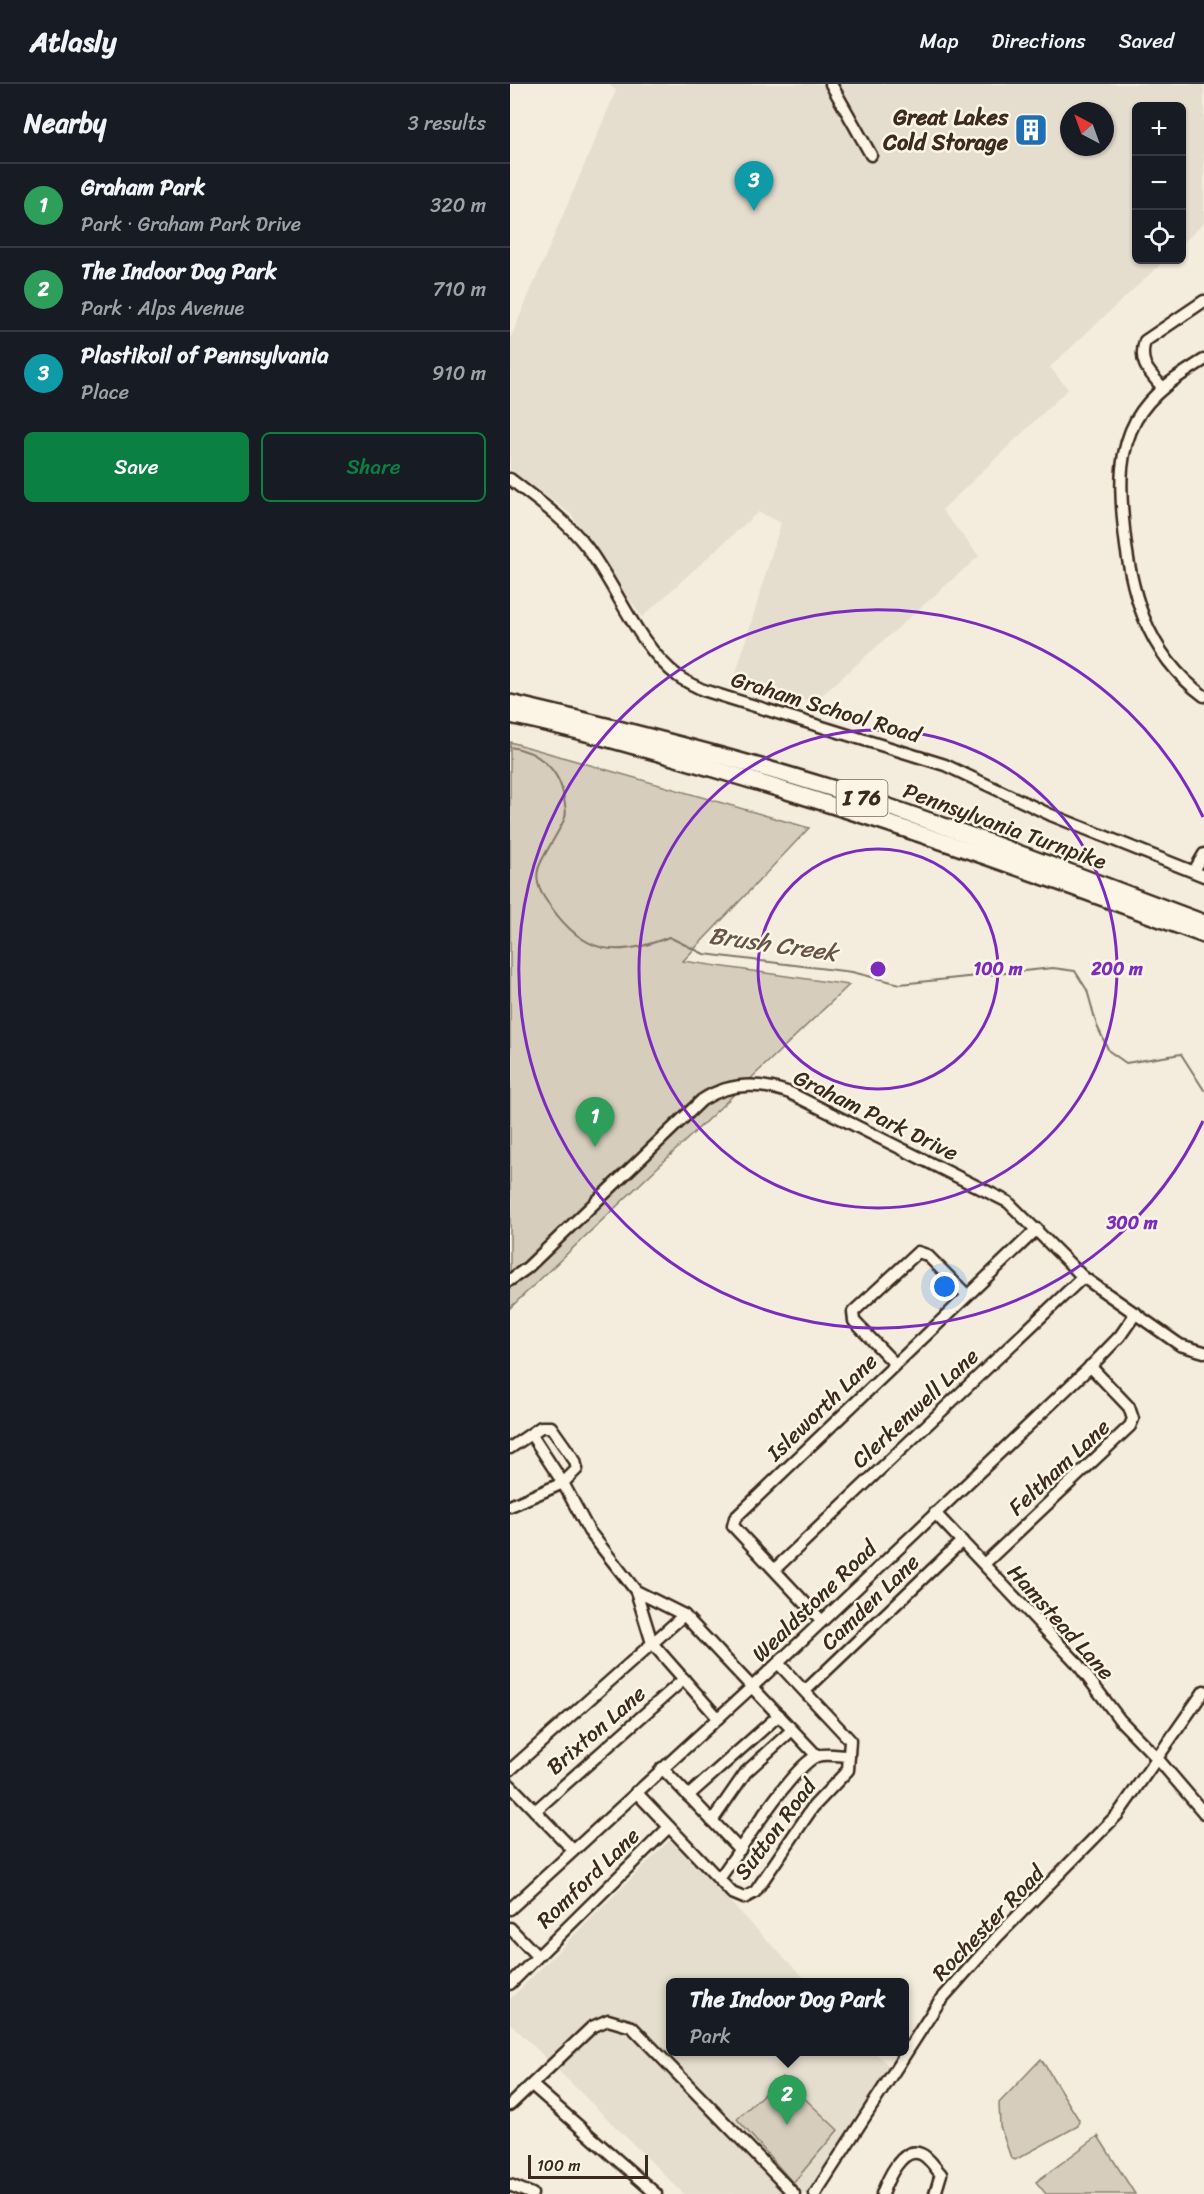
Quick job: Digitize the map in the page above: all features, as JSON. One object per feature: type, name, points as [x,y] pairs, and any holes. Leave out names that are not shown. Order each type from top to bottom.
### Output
[{"type":"highway","name":"Pennsylvania Turnpike","points":[[510,703],[652,737],[830,788],[922,818],[1204,923]]},
{"type":"highway","name":"Pennsylvania Turnpike","points":[[510,715],[674,757],[868,814],[1055,879],[1204,935]]},
{"type":"street","points":[[831,84],[871,155]]},
{"type":"street","points":[[1163,388],[1142,363],[1141,352],[1145,341],[1204,301]]},
{"type":"street","points":[[1204,360],[1163,388],[1145,406],[1135,422],[1122,463],[1120,483],[1132,590],[1158,648],[1187,684],[1204,696]]},
{"type":"street","name":"Graham School Road","points":[[510,479],[562,520],[586,547],[641,634],[662,661],[680,678],[703,690],[945,765],[1051,815],[1199,874]]},
{"type":"street","points":[[1199,874],[1204,854]]},
{"type":"street","name":"Graham Park Drive","points":[[510,1280],[527,1268],[702,1100],[715,1092],[741,1085],[766,1085],[790,1093],[1008,1202],[1083,1276],[1180,1345],[1204,1352]]},
{"type":"street","name":"Isleworth Lane","points":[[822,1621],[733,1526],[735,1518],[1037,1229]]},
{"type":"street","points":[[894,1364],[854,1321],[853,1312],[918,1252],[927,1256],[967,1295]]},
{"type":"street","name":"Clerkenwell Lane","points":[[775,1569],[1083,1276]]},
{"type":"street","name":"Wealdstone Road","points":[[510,1909],[778,1663],[1090,1366],[1120,1336],[1136,1313]]},
{"type":"street","name":"Feltham Lane","points":[[984,1564],[1130,1426],[1133,1419],[1129,1407],[1090,1366]]},
{"type":"street","points":[[510,1448],[541,1427],[551,1427],[575,1461],[577,1469],[563,1483],[510,1506]]},
{"type":"street","points":[[531,1434],[563,1483],[590,1531],[636,1591],[652,1643],[718,1718]]},
{"type":"street","name":"Hamstead Lane","points":[[935,1513],[1076,1662],[1120,1720],[1157,1758],[1204,1813]]},
{"type":"street","name":"Camden Lane","points":[[805,1691],[962,1541]]},
{"type":"street","points":[[636,1591],[684,1615],[817,1756]]},
{"type":"street","points":[[510,1770],[684,1615]]},
{"type":"street","points":[[719,1880],[783,1789],[817,1756],[849,1756],[850,1740],[778,1663]]},
{"type":"street","name":"Brixton Lane","points":[[535,1811],[684,1679]]},
{"type":"street","name":"Rochester Road","points":[[909,2048],[939,2002],[982,1953],[1118,1814],[1204,1691]]},
{"type":"street","points":[[688,1796],[779,1715]]},
{"type":"street","points":[[712,1821],[746,1772],[792,1730]]},
{"type":"street","name":"Sutton Road","points":[[636,1792],[719,1880],[737,1896],[744,1898],[755,1892],[813,1807],[848,1770],[849,1756]]},
{"type":"street","points":[[662,1768],[740,1850]]},
{"type":"street","points":[[510,1785],[573,1850]]},
{"type":"street","name":"Romford Lane","points":[[510,1984],[536,1955],[669,1827]]},
{"type":"street","points":[[510,1928],[536,1955]]},
{"type":"street","points":[[510,2105],[592,2027],[608,2020],[626,2024],[655,2049],[794,2194]]},
{"type":"street","name":"Rochester Road","points":[[815,2194],[904,2056]]},
{"type":"street","points":[[532,2085],[656,2194]]},
{"type":"street","points":[[882,2194],[904,2157],[916,2152],[923,2154],[941,2174],[935,2194]]},
{"type":"street","points":[[510,2185],[532,2194]]},
{"type":"shaded area","points":[[609,84],[1204,84],[1204,223],[1186,240],[1186,102],[1132,102],[1132,264],[1161,264],[1050,367],[1068,389],[942,510],[979,556],[813,703],[734,680],[781,523],[758,512],[642,617],[571,514],[510,470],[510,339],[616,91]]},
{"type":"shaded area","points":[[510,742],[809,828],[683,961],[849,985],[510,1308]]},
{"type":"shaded area","points":[[670,1840],[804,1978],[666,1978],[666,2056],[879,2056],[893,2071],[817,2194],[684,2194],[510,2023],[510,1999]]},
{"type":"shaded area","points":[[1041,2059],[1079,2120],[1078,2126],[1015,2160],[1011,2158],[1000,2126],[999,2103]]},
{"type":"shaded area","points":[[782,2077],[838,2130],[793,2183],[737,2119]]},
{"type":"shaded area","points":[[1098,2136],[1135,2194],[1046,2194],[1036,2182]]},
{"type":"waterway","name":"Brush Creek","points":[[510,747],[530,753],[546,763],[553,770],[562,788],[566,815],[540,865],[538,880],[540,890],[564,923],[576,935],[590,943],[603,948],[633,948],[669,937],[704,954],[852,972],[900,984],[1053,968],[1075,971],[1087,990],[1097,1026],[1109,1051],[1126,1063],[1181,1054],[1204,1090]]},
{"type":"place","name":"Great Lakes Cold Storage","points":[[1031,130]]},
{"type":"place","name":"Plastikoil of Pennsylvania","points":[[754,211]]},
{"type":"place","name":"Graham Park","points":[[595,1147]]},
{"type":"place","name":"The Indoor Dog Park","points":[[787,2125]]}]
